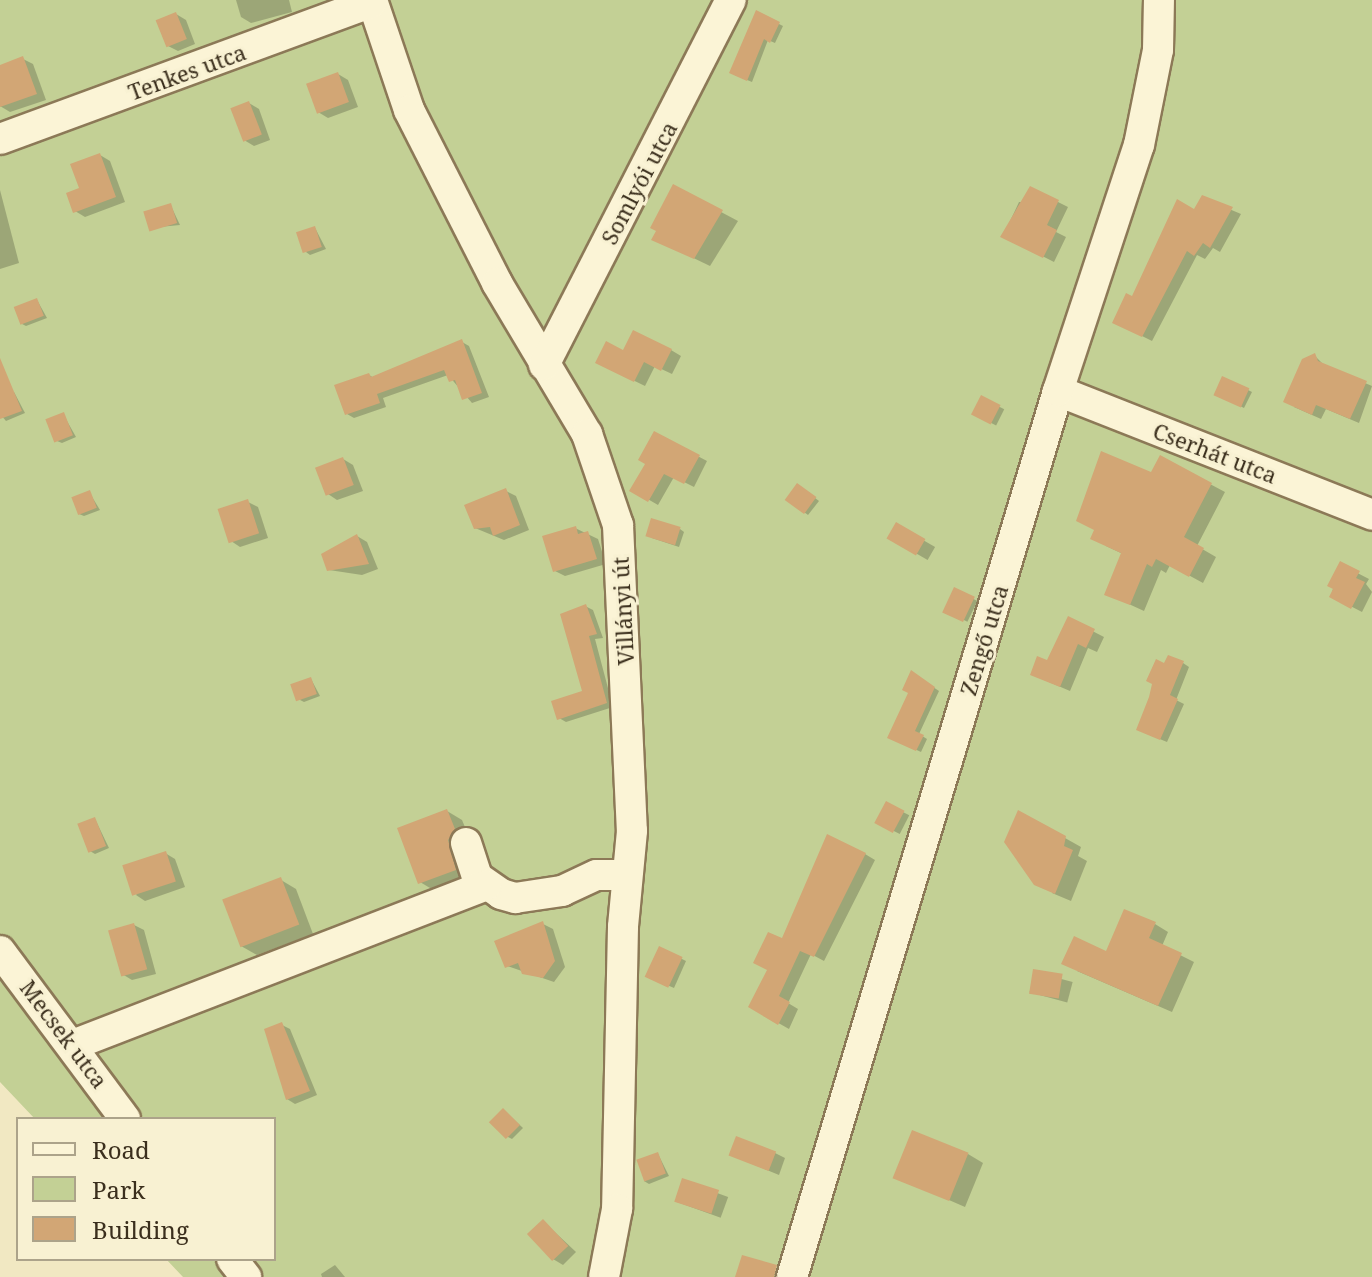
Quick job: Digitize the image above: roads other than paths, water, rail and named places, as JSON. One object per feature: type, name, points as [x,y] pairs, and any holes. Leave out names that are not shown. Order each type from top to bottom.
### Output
[{"type":"street","name":"Somlyói utca","points":[[544,365],[731,0]]},
{"type":"street","name":"Zengő utca","points":[[792,1277],[1058,391],[1150,104],[1159,0]]},
{"type":"street","name":"Villányi út","points":[[372,1],[409,110],[544,365],[587,434],[618,525],[632,831],[626,875],[617,1209],[604,1277]]},
{"type":"street","name":"Tenkes utca","points":[[0,139],[372,1]]},
{"type":"street","name":"Cserhát utca","points":[[1058,391],[1372,515]]},
{"type":"street","points":[[466,843],[477,877],[486,885],[515,898],[534,897],[597,875],[626,875]]},
{"type":"street","points":[[75,1044],[486,885]]},
{"type":"street","name":"Mecsek utca","points":[[0,951],[75,1044],[124,1117]]},
{"type":"street","points":[[234,1261],[246,1277]]}]
